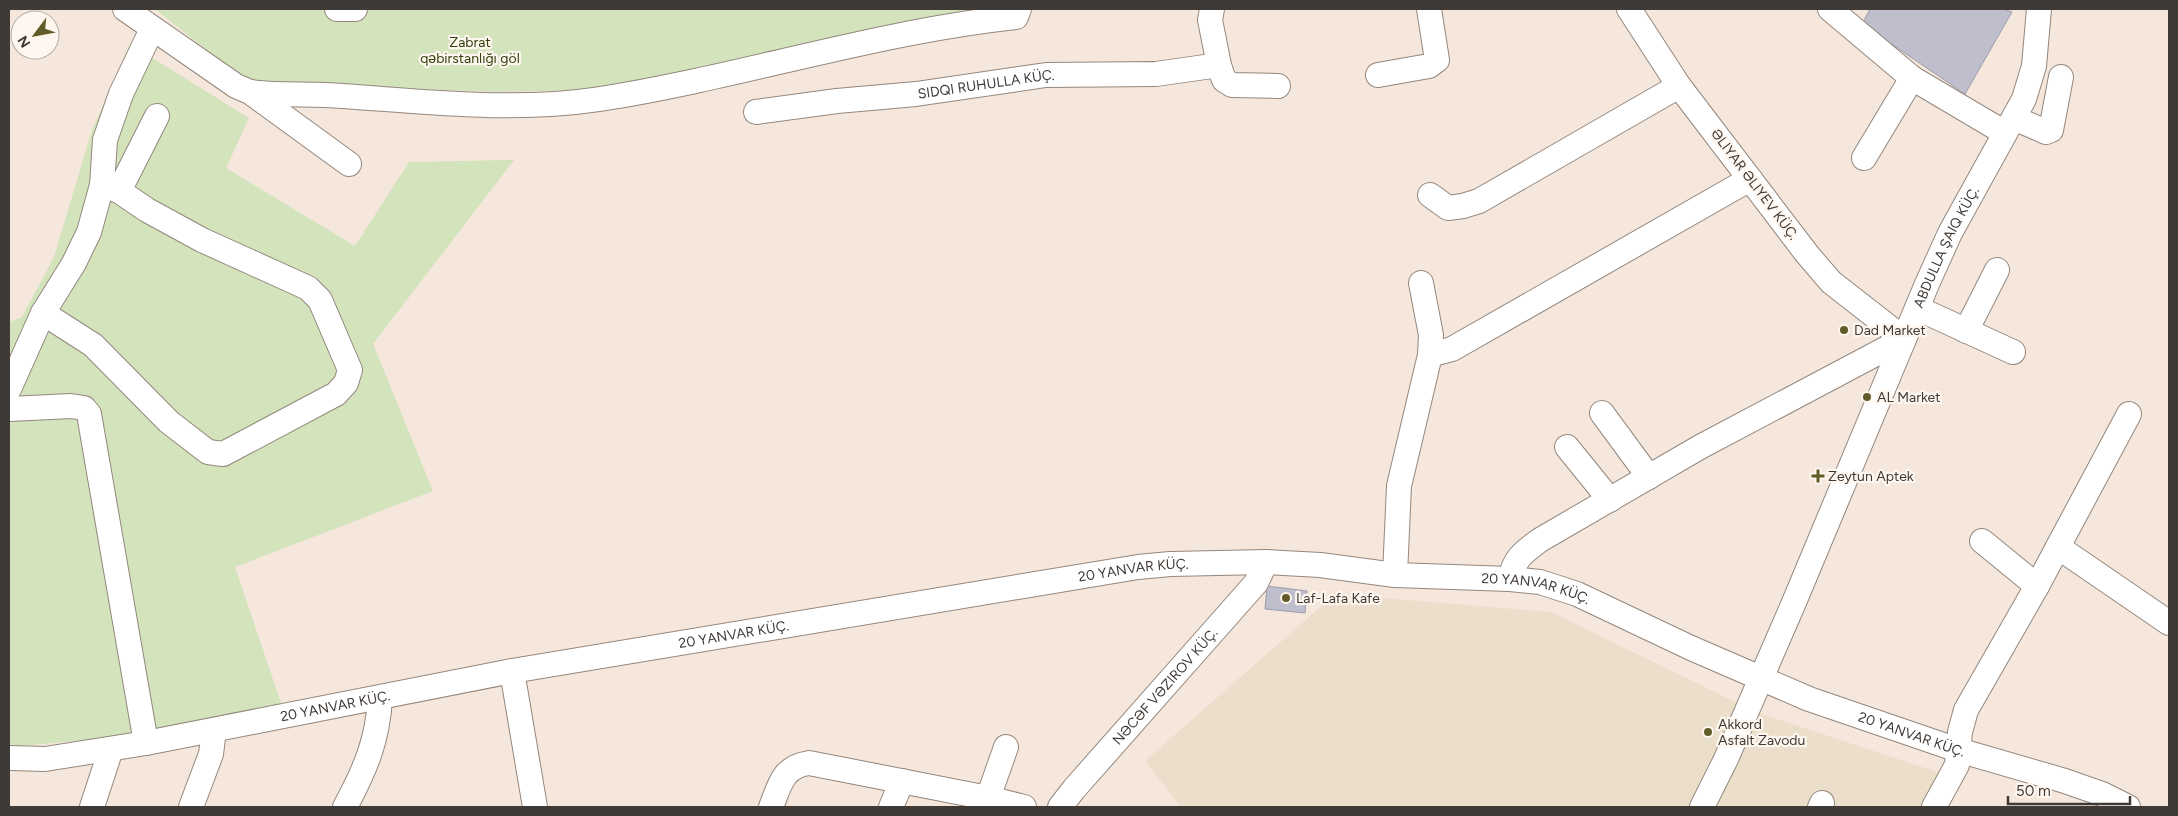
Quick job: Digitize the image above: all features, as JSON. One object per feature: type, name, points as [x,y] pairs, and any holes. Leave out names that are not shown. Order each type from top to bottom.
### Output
[{"type":"street","points":[[125,9],[236,86],[250,92],[349,164]]},
{"type":"street","points":[[337,9],[355,9]]},
{"type":"street","points":[[250,92],[323,94],[512,107],[598,99],[746,70],[901,33],[1016,17],[1019,9]]},
{"type":"street","points":[[1212,9],[1210,20],[1224,80],[1232,85],[1278,86]]},
{"type":"street","points":[[1378,75],[1429,66],[1437,60],[1430,9]]},
{"type":"street","name":"ƏLIYAR ƏLIYEV KÜÇ.","points":[[1629,9],[1679,86],[1831,282],[1904,339]]},
{"type":"street","points":[[1830,9],[1912,78],[2010,126],[2046,132],[2050,130],[2061,77]]},
{"type":"street","name":"ABDULLA ŞAIQ KÜÇ.","points":[[1703,807],[1950,233],[2024,99],[2034,66],[2038,9]]},
{"type":"street","points":[[110,188],[105,140],[121,94],[152,29]]},
{"type":"street","name":"SIDQI RUHULLA KÜÇ.","points":[[756,112],[837,100],[916,94],[1046,75],[1156,74],[1219,65]]},
{"type":"street","points":[[1864,158],[1912,78]]},
{"type":"street","points":[[1430,195],[1448,208],[1479,201],[1679,86]]},
{"type":"street","points":[[9,389],[43,313],[74,263],[110,188],[157,116]]},
{"type":"street","points":[[1430,355],[1452,349],[1750,178]]},
{"type":"street","points":[[43,313],[93,345],[169,422],[208,452],[223,454],[336,394],[346,383],[350,370],[320,300],[308,288],[202,240],[110,188]]},
{"type":"street","points":[[1966,331],[1996,270]]},
{"type":"street","points":[[1395,575],[1399,486],[1430,355],[1431,335],[1421,283]]},
{"type":"street","points":[[1917,308],[2014,352]]},
{"type":"street","points":[[1510,579],[1514,564],[1521,554],[1540,540],[1700,447],[1904,339]]},
{"type":"street","points":[[9,409],[71,406],[84,408],[89,414],[146,743]]},
{"type":"street","points":[[1602,413],[1648,477]]},
{"type":"street","points":[[1934,807],[1958,765],[1960,732],[1966,710],[2037,586],[2129,414]]},
{"type":"street","points":[[1568,447],[1610,500]]},
{"type":"street","points":[[1982,541],[2037,586]]},
{"type":"street","points":[[2058,547],[2169,623]]},
{"type":"street","name":"20 YANVAR KÜÇ.","points":[[9,758],[45,758],[111,749],[512,672],[1138,567],[1170,564],[1266,562],[1320,565],[1395,575],[1510,579],[1540,582],[1578,594],[1809,699],[1958,750],[2065,781],[2102,794],[2128,807]]},
{"type":"street","name":"NƏCƏF VƏZIROV KÜÇ.","points":[[1060,807],[1256,583],[1266,562]]},
{"type":"street","points":[[512,672],[535,807]]},
{"type":"street","points":[[345,807],[374,747],[379,723],[380,698]]},
{"type":"street","points":[[191,807],[211,754],[214,730]]},
{"type":"street","points":[[988,798],[1006,747]]},
{"type":"street","points":[[92,807],[111,749]]},
{"type":"street","points":[[771,807],[782,779],[789,770],[798,764],[809,763],[988,798],[1024,807]]},
{"type":"street","points":[[891,807],[902,781]]},
{"type":"shaded area","points":[[1335,594],[1551,612],[1756,712],[1943,774],[1922,807],[1181,807],[1145,761]]},
{"type":"green space","name":"Zabrat qəbirstanlığı göl","points":[[155,9],[988,9],[594,90],[493,92],[245,81]]},
{"type":"green space","points":[[130,44],[249,118],[226,168],[355,246],[409,162],[514,160],[373,344],[433,491],[235,567],[282,706],[131,736],[9,747],[9,322],[22,317],[54,257],[92,130]]},
{"type":"building","points":[[1870,9],[2003,9],[2012,12],[1965,94],[1862,24]]},
{"type":"building","points":[[1267,586],[1307,591],[1305,613],[1265,609]]},
{"type":"place","name":"Dad Market","points":[[1844,330]]},
{"type":"place","name":"AL Market","points":[[1867,397]]},
{"type":"place","name":"Zeytun Aptek","points":[[1818,476]]},
{"type":"place","name":"Laf-Lafa Kafe","points":[[1286,598]]},
{"type":"place","name":"Akkord Asfalt Zavodu","points":[[1708,732]]}]
